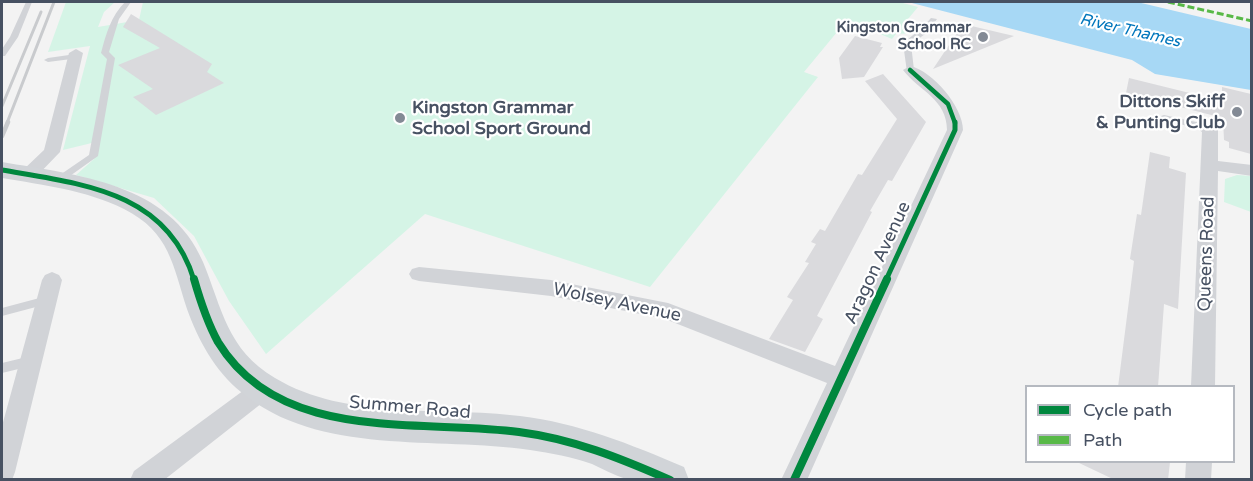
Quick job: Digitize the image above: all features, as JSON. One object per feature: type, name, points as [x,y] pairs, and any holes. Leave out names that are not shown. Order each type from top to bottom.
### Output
[{"type":"street","points":[[29,175],[52,152],[76,54]]},
{"type":"street","name":"Aragon Avenue","points":[[794,480],[955,130],[957,117],[950,105],[910,70]]},
{"type":"street","name":"Queens Road","points":[[1202,126],[1210,130],[1203,385]]},
{"type":"street","points":[[1210,165],[1251,171]]},
{"type":"street","name":"Summer Road","points":[[29,175],[98,190],[148,211],[165,225],[188,256],[209,323],[223,351],[263,389],[320,412],[358,421],[475,428],[558,438],[615,455],[670,480]]},
{"type":"street","name":"Wolsey Avenue","points":[[419,274],[551,288],[668,311],[842,378]]},
{"type":"street","points":[[2,470],[9,414],[31,361],[49,290]]},
{"type":"street","points":[[143,480],[263,389]]},
{"type":"street","points":[[1198,480],[1199,463]]},
{"type":"lane","points":[[2,54],[14,37],[29,2]]},
{"type":"lane","points":[[29,175],[93,156],[111,58],[105,53],[109,34],[120,9],[128,2]]},
{"type":"lane","points":[[910,70],[907,43],[925,30],[933,19]]},
{"type":"lane","points":[[48,60],[76,54]]},
{"type":"lane","points":[[1164,118],[1202,126]]},
{"type":"lane","points":[[2,312],[49,290]]},
{"type":"lane","points":[[2,368],[31,361]]},
{"type":"green space","points":[[66,2],[115,2],[104,12],[98,27],[139,20],[143,2],[899,2],[918,7],[908,19],[912,22],[912,33],[896,34],[892,39],[847,20],[804,72],[818,77],[650,287],[425,214],[266,354],[229,301],[194,236],[154,198],[76,175],[94,159],[100,141],[63,150],[90,46],[48,52]]},
{"type":"green space","points":[[1237,175],[1251,176],[1251,212],[1224,202],[1225,179]]},
{"type":"water","name":"River Thames","points":[[908,2],[1137,2],[1251,29],[1251,90],[1155,74],[1132,60]]},
{"type":"building","points":[[131,14],[212,64],[207,72],[224,83],[156,115],[133,97],[153,89],[118,65],[160,48],[123,27]]},
{"type":"building","points":[[963,24],[1014,36],[933,69]]},
{"type":"building","points":[[855,36],[882,43],[880,47],[883,47],[864,77],[842,79],[839,58]]},
{"type":"building","points":[[883,74],[926,122],[892,181],[888,180],[870,211],[872,212],[817,316],[823,319],[805,352],[769,339],[793,300],[787,297],[809,263],[805,262],[816,244],[811,242],[820,229],[825,231],[858,174],[862,175],[897,119],[865,81]]},
{"type":"building","points":[[1129,78],[1222,101],[1222,87],[1251,94],[1251,154],[1229,148],[1229,142],[1224,140],[1223,118],[1149,99],[1149,104],[1125,98]]},
{"type":"building","points":[[1150,152],[1170,157],[1169,168],[1186,173],[1178,309],[1164,304],[1158,385],[1118,385],[1134,261],[1130,259],[1137,214],[1141,215]]},
{"type":"building","points":[[1079,463],[1170,463],[1168,480],[1115,480]]},
{"type":"railway","points":[[7,123],[54,2]]},
{"type":"railway","points":[[2,106],[41,12]]},
{"type":"railway","points":[[2,136],[8,122]]},
{"type":"marked path","points":[[1168,2],[1252,21]]},
{"type":"cycle path","points":[[794,480],[955,130],[955,120],[948,104],[934,89],[910,70]]},
{"type":"cycle path","points":[[2,170],[57,180],[118,196],[149,212],[164,224],[183,250],[209,324],[225,352],[255,383],[285,401],[307,410],[355,420],[491,429],[571,441],[600,450],[670,480]]},
{"type":"place","name":"Kingston Grammar School RC","points":[[983,37]]},
{"type":"place","name":"Dittons Skiff & Punting Club","points":[[1237,112]]},
{"type":"place","name":"Kingston Grammar School Sport Ground","points":[[400,118]]}]
